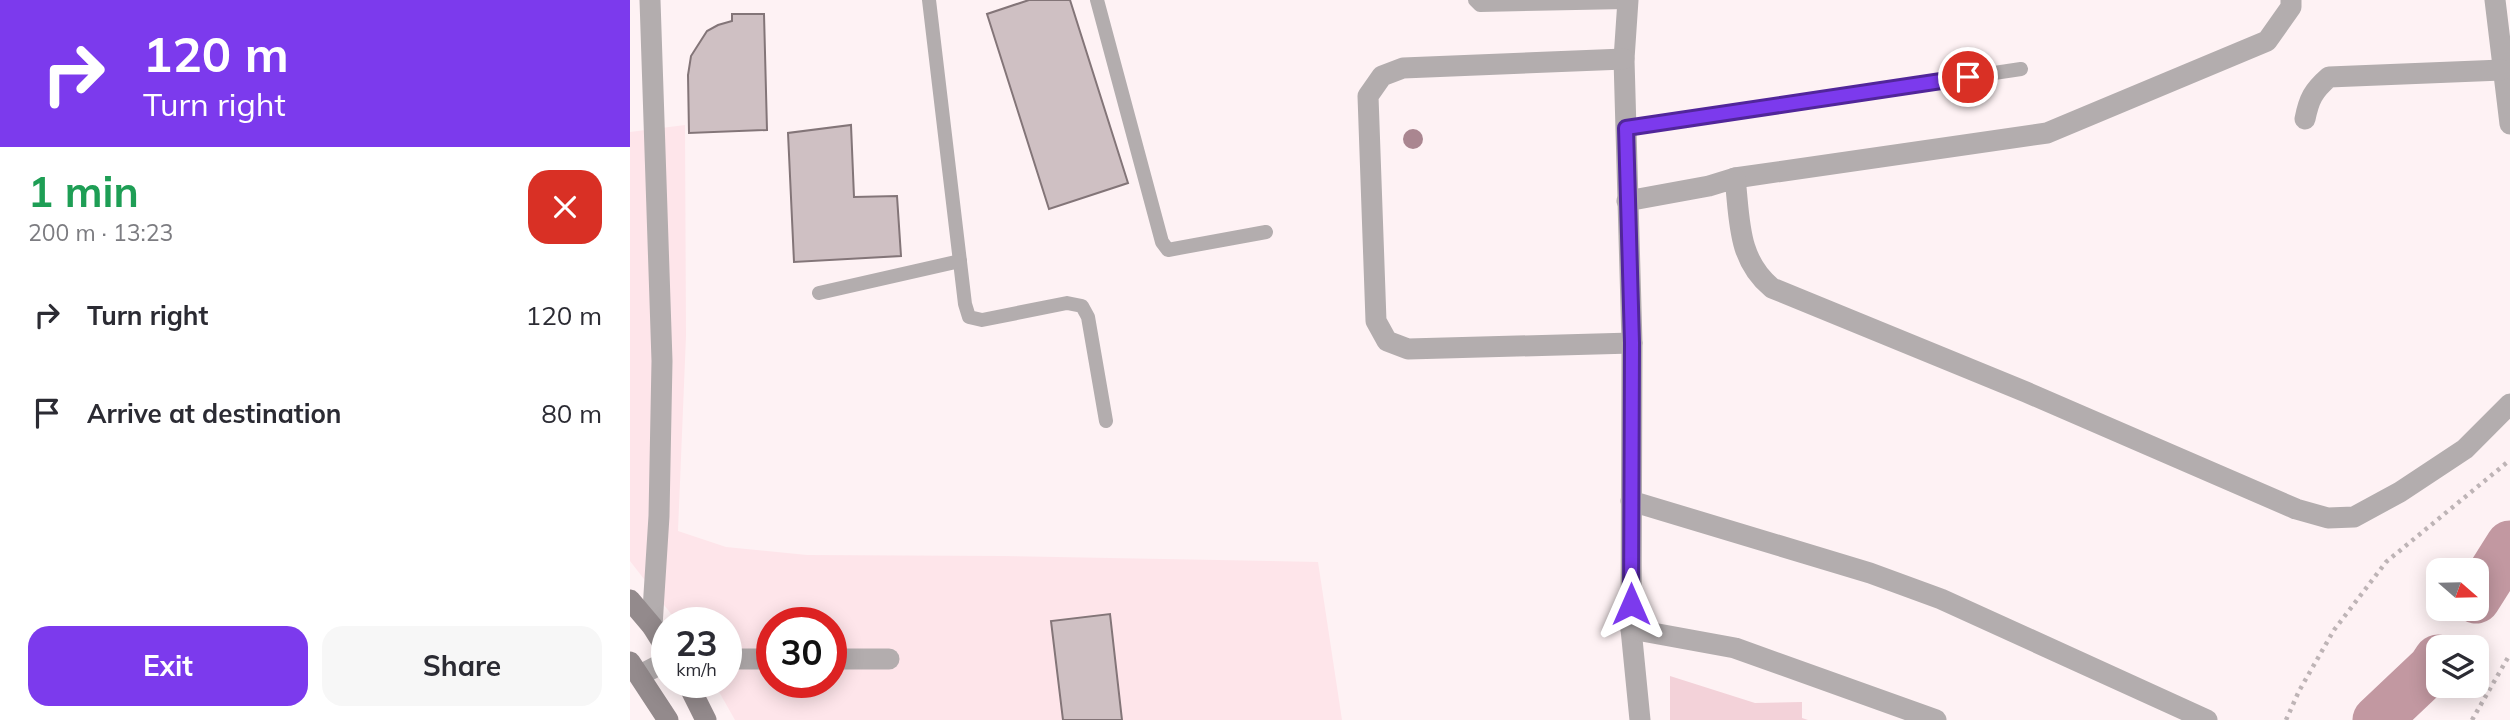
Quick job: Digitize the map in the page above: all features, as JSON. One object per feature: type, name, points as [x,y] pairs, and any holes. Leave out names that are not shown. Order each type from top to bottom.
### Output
[{"type":"main road","points":[[630,600],[651,625]]},
{"type":"main road","points":[[635,669],[668,720]]},
{"type":"main road","points":[[695,698],[706,720]]},
{"type":"street","points":[[650,0],[662,361],[659,516],[653,607]]},
{"type":"street","points":[[1627,201],[1709,186],[1735,178],[2047,133],[2267,41],[2291,7],[2291,0]]},
{"type":"street","points":[[2495,0],[2505,48],[2502,70],[2510,124]]},
{"type":"street","points":[[1628,1],[1624,59],[1632,343],[1631,629],[1640,720]]},
{"type":"street","points":[[1624,59],[1403,68],[1382,76],[1368,96],[1376,321],[1387,341],[1408,349],[1632,343]]},
{"type":"street","points":[[2305,119],[2308,101],[2329,77],[2502,70]]},
{"type":"street","points":[[1735,178],[1742,242],[1756,275],[1772,288],[2026,392],[2296,509],[2328,518],[2354,517],[2400,492],[2465,449],[2510,404]]},
{"type":"street","points":[[1631,501],[1870,573],[1941,599],[2207,720]]},
{"type":"street","points":[[1631,629],[1735,648],[1936,720]]},
{"type":"street","points":[[847,659],[889,659]]},
{"type":"lane","points":[[929,0],[965,304],[969,317],[982,320],[1067,303],[1082,306],[1088,317],[1107,421]]},
{"type":"lane","points":[[1097,0],[1162,242],[1168,250],[1266,232]]},
{"type":"lane","points":[[1475,0],[1480,5],[1628,1]]},
{"type":"lane","points":[[1626,128],[2021,69]]},
{"type":"lane","points":[[819,293],[960,261]]},
{"type":"path","points":[[2286,720],[2299,691],[2334,630],[2386,562],[2510,460]]},
{"type":"path","points":[[2472,720],[2510,653]]},
{"type":"shaded area","points":[[685,125],[686,336],[678,531],[726,547],[807,555],[1318,562],[1342,720],[735,720],[723,698],[742,698],[742,607],[666,607],[630,561],[630,132]]},
{"type":"shaded area","points":[[1670,676],[1755,703],[1802,702],[1802,718],[1808,720],[1670,720]]},
{"type":"building","points":[[1029,0],[1070,0],[1128,183],[1049,209],[987,14]]},
{"type":"building","points":[[732,14],[764,14],[767,130],[689,133],[688,75],[691,56],[707,31],[732,21]]},
{"type":"building","points":[[851,125],[854,197],[897,196],[901,256],[794,262],[788,133]]},
{"type":"building","points":[[1110,614],[1122,720],[1063,720],[1051,621]]},
{"type":"waterway","points":[[2489,578],[2510,545]]},
{"type":"waterway","points":[[2377,720],[2426,674]]},
{"type":"route","points":[[1631,604],[1632,343],[1626,128],[1968,77]]}]
